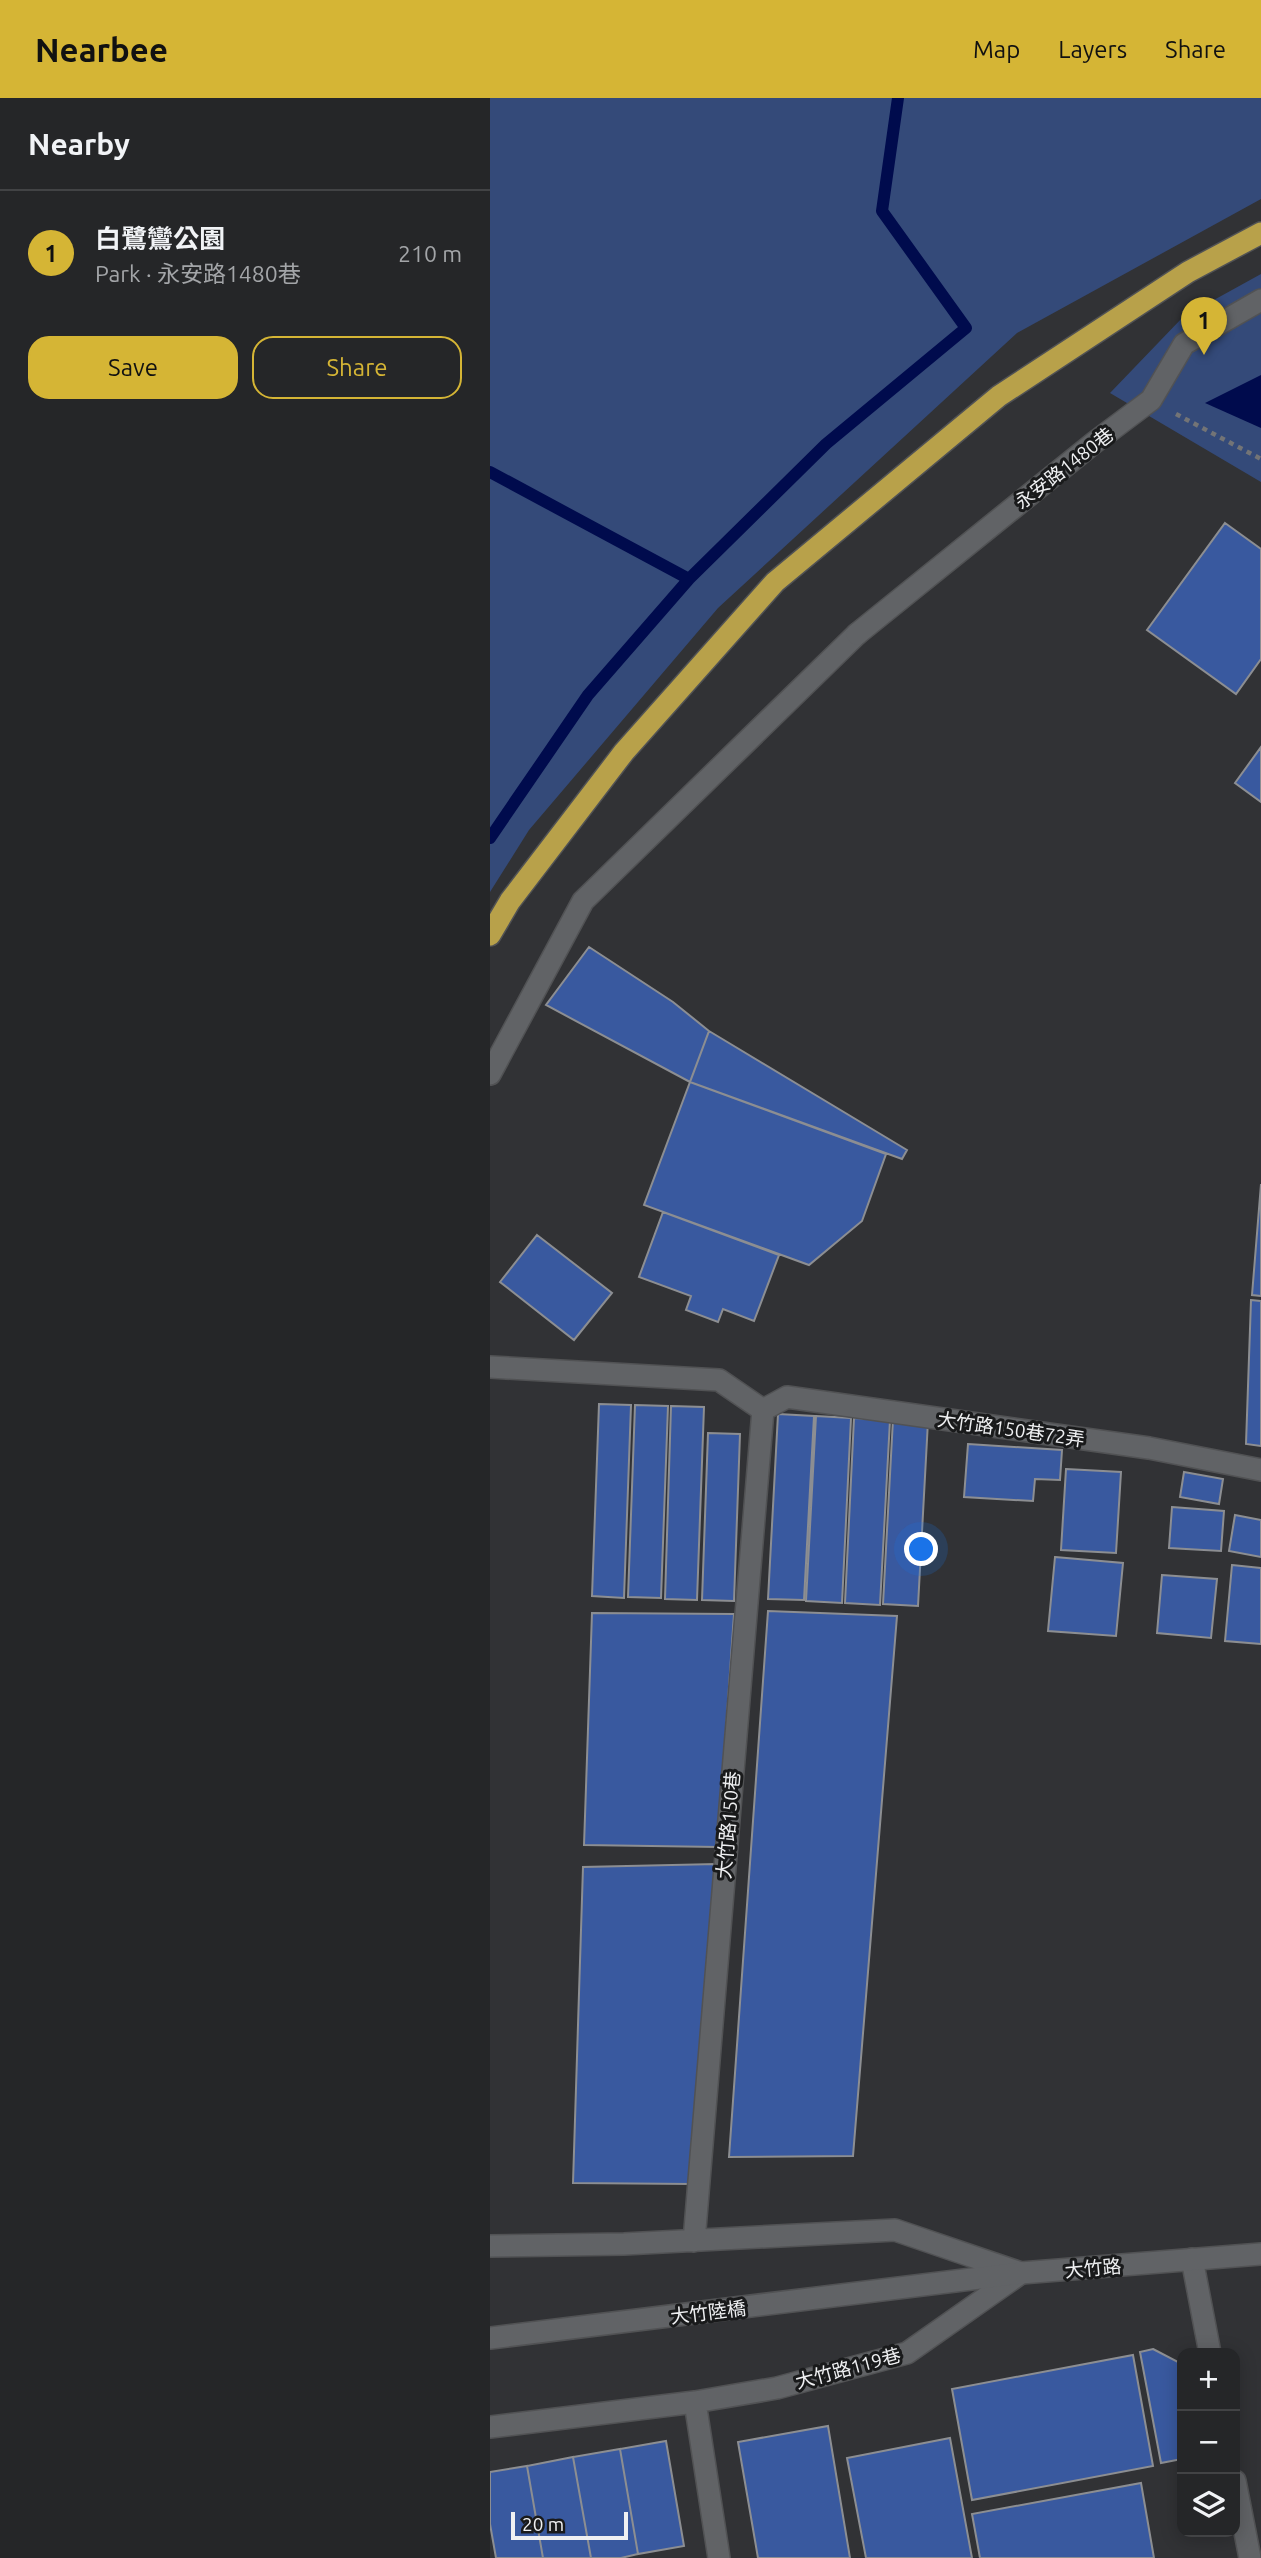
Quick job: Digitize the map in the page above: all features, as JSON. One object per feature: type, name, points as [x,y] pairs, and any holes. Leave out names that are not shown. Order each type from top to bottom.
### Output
[{"type":"highway","points":[[490,935],[510,901],[624,752],[775,582],[999,396],[1188,272],[1261,233]]},
{"type":"main road","name":"永安路1480巷","points":[[490,1074],[583,901],[857,634],[1151,400],[1184,344],[1261,300]]},
{"type":"main road","points":[[490,1367],[719,1380],[763,1410]]},
{"type":"main road","name":"大竹路150巷72弄","points":[[763,1410],[786,1397],[1149,1448],[1261,1470]]},
{"type":"main road","name":"大竹路150巷","points":[[694,2241],[763,1410]]},
{"type":"main road","points":[[490,2246],[694,2241],[895,2230],[1021,2273]]},
{"type":"main road","name":"大竹路","points":[[926,2285],[1021,2273],[1261,2254]]},
{"type":"main road","points":[[1192,2259],[1209,2348]]},
{"type":"main road","name":"大竹路119巷","points":[[490,2427],[695,2402],[777,2388],[907,2353],[1021,2273]]},
{"type":"main road","name":"大竹陸橋","points":[[490,2338],[926,2285]]},
{"type":"main road","points":[[695,2402],[719,2558]]},
{"type":"main road","points":[[1240,2507],[1250,2558]]},
{"type":"path","points":[[1151,400],[1261,459]]},
{"type":"shaded area","points":[[490,98],[1261,98],[1261,199],[1017,333],[718,608],[529,830],[490,892]]},
{"type":"shaded area","points":[[1261,274],[1261,482],[1110,393],[1183,317]]},
{"type":"shaded area","points":[[1261,375],[1261,428],[1205,403]]},
{"type":"building","points":[[1225,523],[1261,549],[1261,659],[1236,694],[1147,630]]},
{"type":"building","points":[[1261,747],[1261,802],[1235,783]]},
{"type":"building","points":[[589,947],[673,1002],[709,1031],[690,1082],[546,1005]]},
{"type":"building","points":[[709,1031],[907,1150],[902,1159],[690,1082]]},
{"type":"building","points":[[690,1082],[886,1154],[862,1221],[809,1265],[644,1205]]},
{"type":"building","points":[[1261,1184],[1261,1296],[1252,1295]]},
{"type":"building","points":[[663,1212],[779,1255],[754,1321],[723,1309],[718,1322],[686,1310],[691,1296],[639,1277]]},
{"type":"building","points":[[537,1235],[612,1293],[574,1340],[500,1282]]},
{"type":"building","points":[[1251,1300],[1261,1301],[1261,1446],[1246,1444]]},
{"type":"building","points":[[599,1404],[631,1405],[624,1598],[592,1596]]},
{"type":"building","points":[[635,1405],[668,1406],[661,1598],[628,1597]]},
{"type":"building","points":[[671,1406],[704,1407],[697,1600],[665,1599]]},
{"type":"building","points":[[778,1414],[814,1416],[804,1600],[768,1599]]},
{"type":"building","points":[[816,1416],[851,1418],[842,1603],[806,1601]]},
{"type":"building","points":[[854,1418],[890,1420],[880,1605],[845,1603]]},
{"type":"building","points":[[893,1419],[928,1421],[918,1606],[883,1604]]},
{"type":"building","points":[[708,1433],[740,1434],[734,1601],[702,1600]]},
{"type":"building","points":[[968,1444],[1062,1450],[1060,1480],[1035,1479],[1033,1501],[964,1497]]},
{"type":"building","points":[[1066,1469],[1121,1472],[1116,1553],[1061,1550]]},
{"type":"building","points":[[1184,1472],[1223,1479],[1219,1504],[1180,1497]]},
{"type":"building","points":[[1172,1507],[1224,1511],[1221,1551],[1169,1548]]},
{"type":"building","points":[[1235,1515],[1261,1520],[1261,1557],[1229,1551]]},
{"type":"building","points":[[1055,1557],[1123,1563],[1116,1636],[1048,1631]]},
{"type":"building","points":[[1232,1565],[1261,1568],[1261,1644],[1225,1641]]},
{"type":"building","points":[[1162,1575],[1217,1579],[1211,1638],[1157,1633]]},
{"type":"building","points":[[768,1611],[897,1616],[853,2156],[729,2157]]},
{"type":"building","points":[[592,1613],[734,1614],[718,1847],[584,1845]]},
{"type":"building","points":[[716,1864],[691,2184],[573,2183],[583,1867]]},
{"type":"building","points":[[1153,2349],[1177,2361],[1177,2460],[1161,2463],[1140,2352]]},
{"type":"building","points":[[1133,2355],[1153,2466],[972,2500],[952,2389]]},
{"type":"building","points":[[828,2426],[850,2558],[758,2558],[738,2442]]},
{"type":"building","points":[[950,2438],[972,2558],[866,2558],[847,2458]]},
{"type":"building","points":[[666,2441],[684,2546],[638,2554],[620,2449]]},
{"type":"building","points":[[620,2449],[638,2554],[621,2558],[591,2558],[573,2457]]},
{"type":"building","points":[[573,2457],[591,2558],[543,2558],[527,2466]]},
{"type":"building","points":[[527,2466],[543,2558],[496,2558],[490,2524],[490,2472]]},
{"type":"building","points":[[1141,2483],[1154,2558],[980,2558],[972,2514]]},
{"type":"waterway","points":[[490,472],[689,579],[826,444],[966,328],[882,211],[898,98]]},
{"type":"waterway","points":[[490,838],[588,695],[689,579]]},
{"type":"place","name":"白鷺鸞公園","points":[[1204,355]]}]
